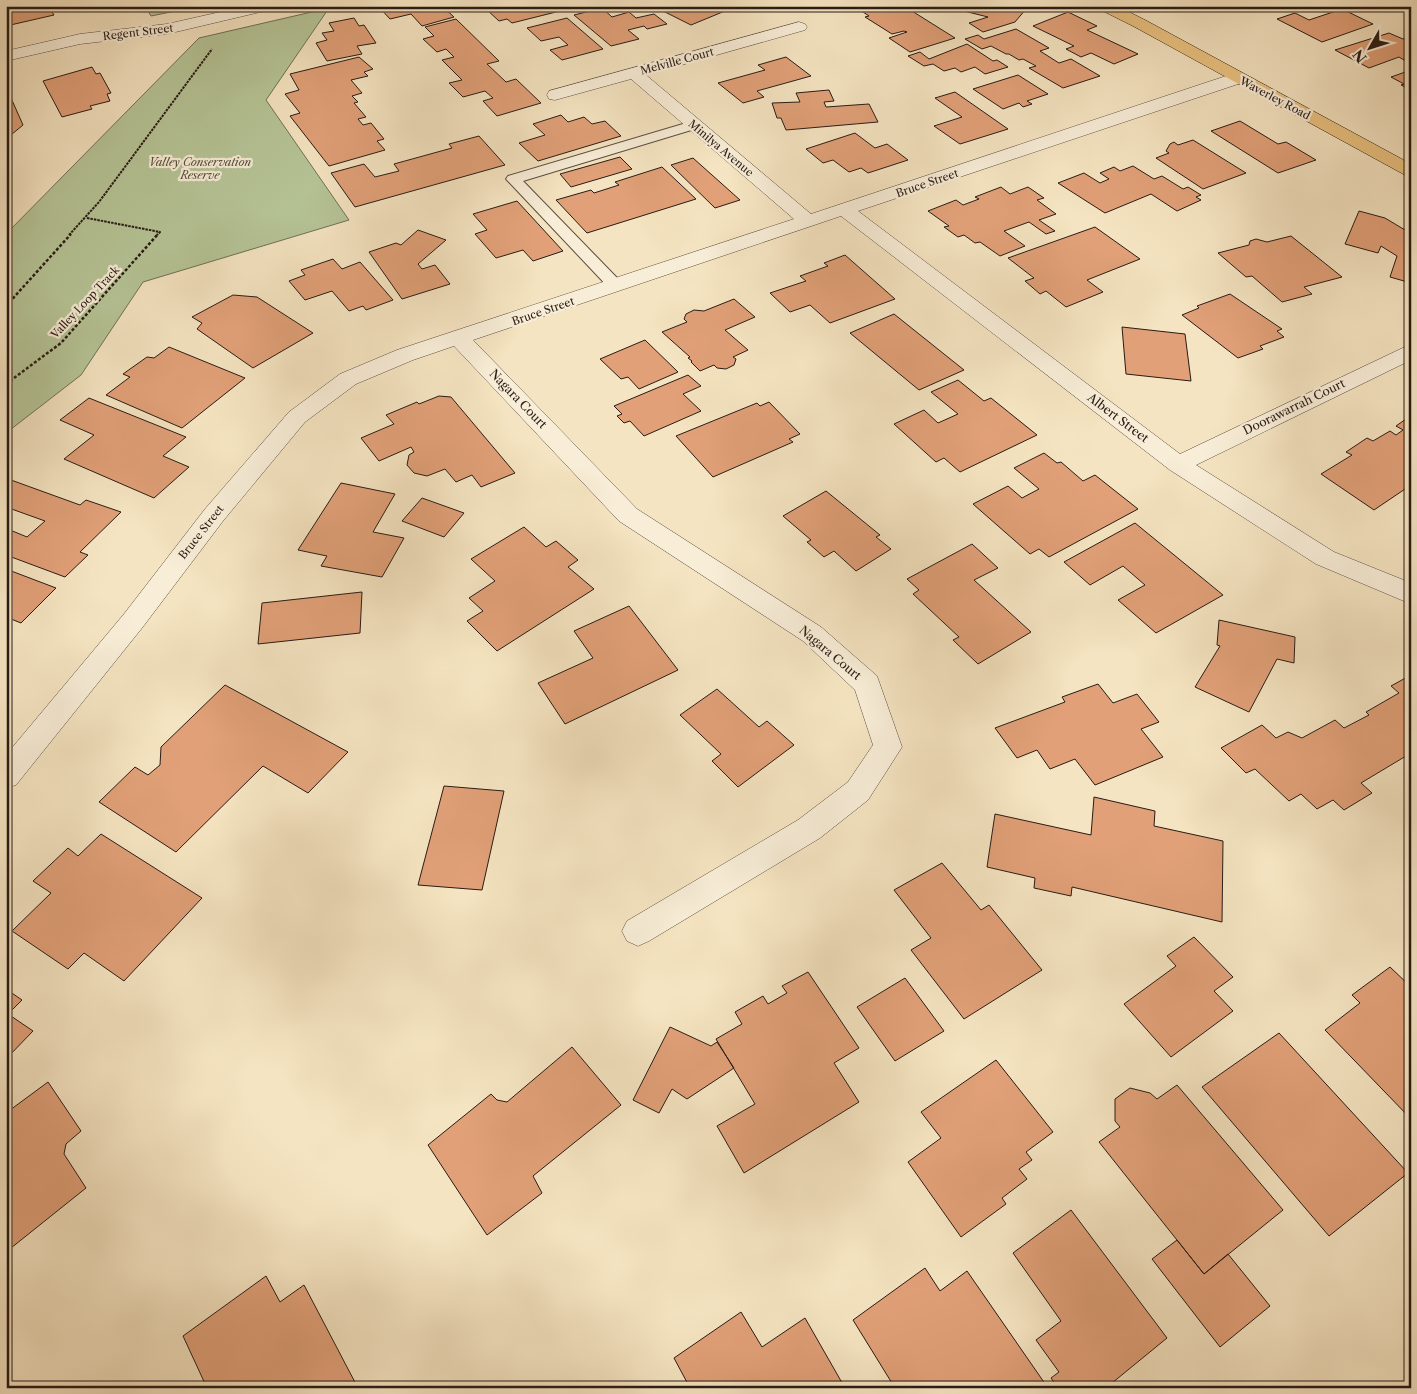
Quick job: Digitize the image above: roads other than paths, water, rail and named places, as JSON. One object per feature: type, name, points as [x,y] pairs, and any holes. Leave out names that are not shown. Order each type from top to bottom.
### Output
[{"type":"main road","name":"Waverley Road","points":[[1104,6],[1139,23],[1411,171]]},
{"type":"main road","name":"Waverley Road","points":[[1119,6],[1139,23]]},
{"type":"street","name":"Regent Street","points":[[6,56],[80,40],[167,29],[268,6]]},
{"type":"street","name":"Melville Court","points":[[555,95],[799,27]]},
{"type":"street","name":"Minilya Avenue","points":[[634,73],[809,222]]},
{"type":"street","name":"Bruce Street","points":[[6,776],[133,621],[214,515],[297,417],[348,379],[405,355],[460,339],[1238,78]]},
{"type":"street","name":"Albert Street","points":[[845,210],[1178,464],[1325,558],[1411,594]]},
{"type":"street","name":"Nagara Court","points":[[460,339],[628,515],[812,634],[868,684],[888,747],[858,791],[809,829],[638,931]]},
{"type":"street","name":"Doorawarrah Court","points":[[1178,464],[1411,350]]},
{"type":"lane","points":[[616,286],[513,179],[693,125]]},
{"type":"park label","name":"Valley Conservation Reserve","points":[[200,168]]}]
